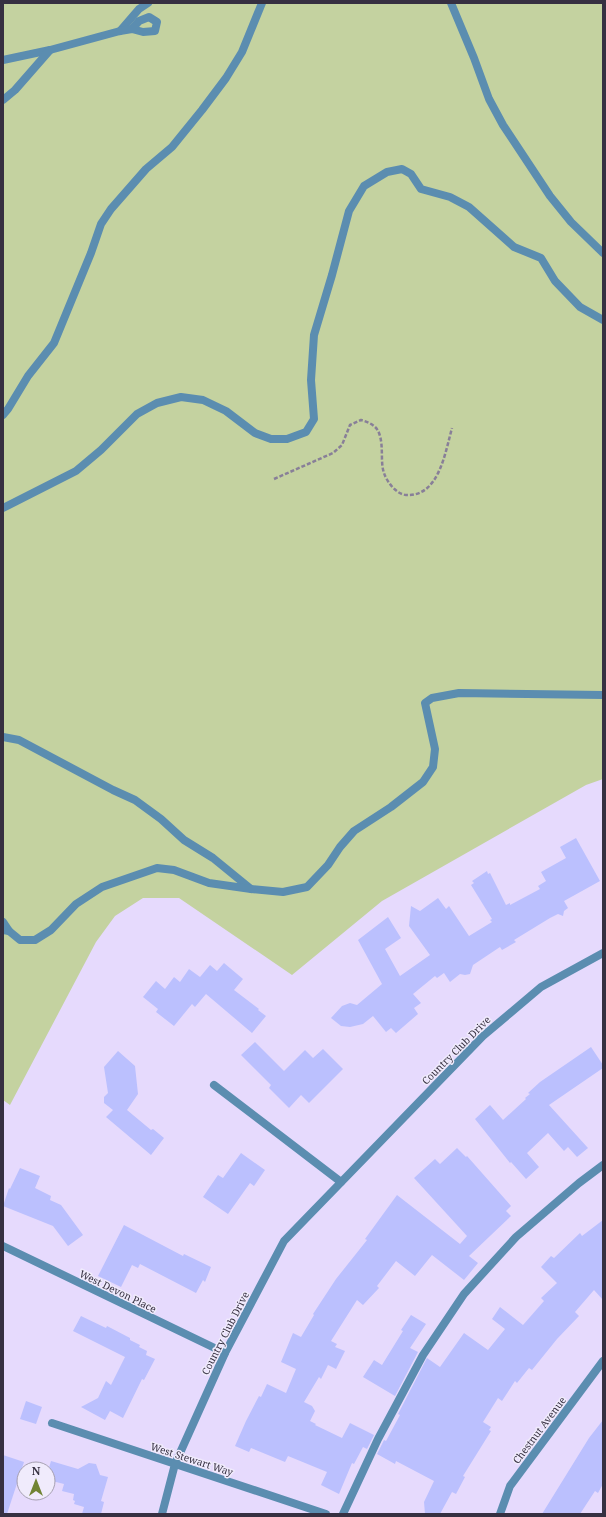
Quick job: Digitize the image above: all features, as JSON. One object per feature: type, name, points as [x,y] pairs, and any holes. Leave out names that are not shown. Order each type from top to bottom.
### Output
[{"type":"street","points":[[120,31],[139,9],[148,3]]},
{"type":"street","points":[[3,415],[28,376],[54,343],[102,224],[111,209],[146,169],[172,147],[226,78],[242,52],[262,3]]},
{"type":"street","points":[[451,3],[489,99],[503,126],[550,196],[571,222],[603,253]]},
{"type":"street","points":[[3,60],[50,50],[132,29]]},
{"type":"street","points":[[3,100],[15,90],[50,50]]},
{"type":"street","points":[[3,508],[76,471],[101,450],[137,414],[157,403],[181,397],[203,400],[226,411],[255,433],[271,439],[287,439],[306,432],[314,419],[310,380],[314,335],[349,211],[364,186],[387,172],[402,169],[411,174],[421,189],[450,197],[469,207],[514,247],[541,258],[555,281],[580,307],[603,320]]},
{"type":"street","points":[[3,922],[6,930],[20,940],[35,940],[52,930],[76,904],[102,887],[157,868],[174,870],[209,882],[251,889],[282,892],[307,887],[328,865],[340,847],[354,831],[391,807],[423,782],[433,767],[435,749],[425,703],[432,698],[459,693],[603,695]]},
{"type":"street","points":[[3,737],[19,740],[113,790],[135,800],[184,840],[213,858],[251,889]]},
{"type":"street","name":"Country Club Drive","points":[[162,1514],[175,1464],[225,1353],[284,1240],[482,1036],[541,987],[603,954]]},
{"type":"street","points":[[214,1086],[341,1182]]},
{"type":"street","points":[[343,1514],[378,1439],[423,1355],[464,1294],[516,1237],[579,1183],[603,1165]]},
{"type":"street","name":"West Devon Place","points":[[3,1246],[225,1353]]},
{"type":"street","name":"Chestnut Avenue","points":[[500,1514],[510,1486],[603,1361]]},
{"type":"street","name":"West Stewart Way","points":[[52,1423],[326,1514]]},
{"type":"path","points":[[274,480],[333,453],[342,445],[350,425],[360,420],[370,422],[379,432],[383,449],[383,472],[390,485],[402,494],[415,495],[428,488],[437,478],[452,428]]},
{"type":"green space","points":[[3,3],[603,3],[603,779],[586,785],[382,901],[292,975],[179,898],[143,898],[115,916],[96,942],[10,1105],[3,1100]]},
{"type":"building","points":[[576,838],[600,881],[564,901],[568,908],[564,911],[563,916],[558,914],[514,940],[516,942],[502,950],[500,947],[473,965],[470,974],[460,974],[450,982],[444,973],[437,978],[435,976],[413,994],[421,1003],[414,1008],[418,1014],[396,1033],[391,1028],[386,1032],[373,1016],[363,1024],[350,1027],[341,1026],[331,1018],[342,1006],[350,1003],[357,1005],[382,984],[358,940],[388,917],[401,938],[385,949],[400,976],[430,955],[409,926],[411,906],[420,911],[438,898],[446,909],[449,906],[469,936],[492,922],[490,920],[492,919],[471,885],[474,883],[472,881],[487,871],[488,874],[490,873],[506,905],[510,903],[510,905],[540,889],[538,886],[546,881],[541,872],[566,858],[560,847]]},
{"type":"building","points":[[224,963],[243,979],[234,990],[266,1016],[252,1033],[206,994],[195,1007],[192,1004],[174,1026],[156,1012],[158,1009],[143,997],[156,981],[165,989],[174,977],[180,982],[189,969],[200,977],[210,965],[217,971]]},
{"type":"building","points":[[255,1042],[284,1071],[305,1050],[313,1058],[323,1049],[343,1069],[309,1103],[301,1095],[289,1108],[269,1088],[271,1085],[241,1055]]},
{"type":"building","points":[[591,1047],[603,1065],[603,1068],[549,1105],[588,1148],[577,1157],[568,1147],[564,1151],[548,1133],[527,1153],[539,1167],[526,1179],[511,1162],[510,1163],[475,1119],[490,1105],[503,1120],[526,1099],[525,1098],[530,1094],[528,1093],[540,1082]]},
{"type":"building","points":[[118,1051],[135,1066],[138,1094],[127,1110],[151,1130],[153,1129],[164,1138],[151,1155],[106,1117],[113,1110],[104,1103],[104,1097],[108,1093],[104,1067]]},
{"type":"building","points":[[457,1148],[466,1157],[467,1156],[511,1206],[506,1211],[511,1216],[469,1256],[478,1263],[464,1280],[432,1255],[415,1276],[396,1261],[377,1286],[379,1288],[363,1305],[357,1300],[331,1341],[337,1344],[335,1347],[345,1351],[336,1369],[328,1365],[321,1379],[319,1377],[304,1402],[312,1406],[315,1411],[310,1421],[342,1438],[350,1423],[374,1435],[367,1449],[363,1447],[354,1464],[352,1463],[339,1494],[321,1485],[327,1472],[288,1456],[285,1462],[251,1448],[249,1452],[235,1446],[246,1421],[267,1384],[286,1393],[296,1369],[281,1362],[293,1333],[301,1337],[314,1315],[313,1314],[336,1279],[367,1240],[365,1239],[397,1195],[460,1244],[467,1236],[414,1178],[435,1159],[440,1164]]},
{"type":"building","points":[[241,1153],[265,1170],[254,1186],[250,1183],[228,1214],[203,1197],[218,1175],[223,1178]]},
{"type":"building","points":[[20,1168],[40,1176],[35,1188],[51,1196],[50,1200],[61,1205],[83,1235],[68,1246],[53,1226],[3,1206],[9,1188],[10,1189]]},
{"type":"building","points":[[603,1220],[603,1300],[594,1290],[575,1312],[579,1316],[557,1339],[532,1370],[529,1368],[517,1383],[515,1381],[502,1401],[498,1398],[483,1422],[491,1427],[489,1430],[491,1431],[463,1476],[465,1477],[456,1494],[452,1492],[440,1514],[425,1514],[424,1502],[434,1481],[396,1461],[395,1464],[377,1454],[400,1415],[398,1414],[427,1358],[440,1367],[464,1333],[488,1350],[505,1329],[492,1319],[500,1307],[523,1325],[544,1301],[541,1298],[557,1283],[541,1267],[551,1256],[554,1258],[580,1233],[582,1236]]},
{"type":"building","points":[[124,1225],[183,1256],[184,1254],[211,1267],[205,1282],[203,1280],[196,1293],[140,1264],[138,1268],[132,1265],[121,1287],[98,1276]]},
{"type":"building","points":[[411,1315],[426,1324],[410,1348],[418,1352],[395,1396],[363,1377],[374,1360],[382,1365]]},
{"type":"building","points":[[81,1316],[106,1328],[107,1326],[130,1338],[130,1340],[140,1345],[139,1347],[147,1351],[146,1355],[155,1359],[144,1380],[142,1379],[123,1418],[110,1411],[105,1420],[81,1407],[98,1398],[106,1381],[111,1385],[125,1357],[73,1331]]},
{"type":"building","points":[[26,1401],[42,1407],[36,1424],[20,1419]]},
{"type":"building","points":[[603,1420],[603,1484],[598,1493],[595,1491],[580,1514],[542,1514],[589,1438]]},
{"type":"building","points":[[3,1455],[21,1461],[16,1461],[16,1486],[7,1514],[3,1514]]},
{"type":"building","points":[[56,1462],[78,1469],[89,1463],[96,1464],[100,1475],[108,1477],[101,1501],[104,1502],[101,1514],[82,1514],[84,1507],[74,1504],[74,1494],[62,1491],[64,1484],[56,1482]]}]
